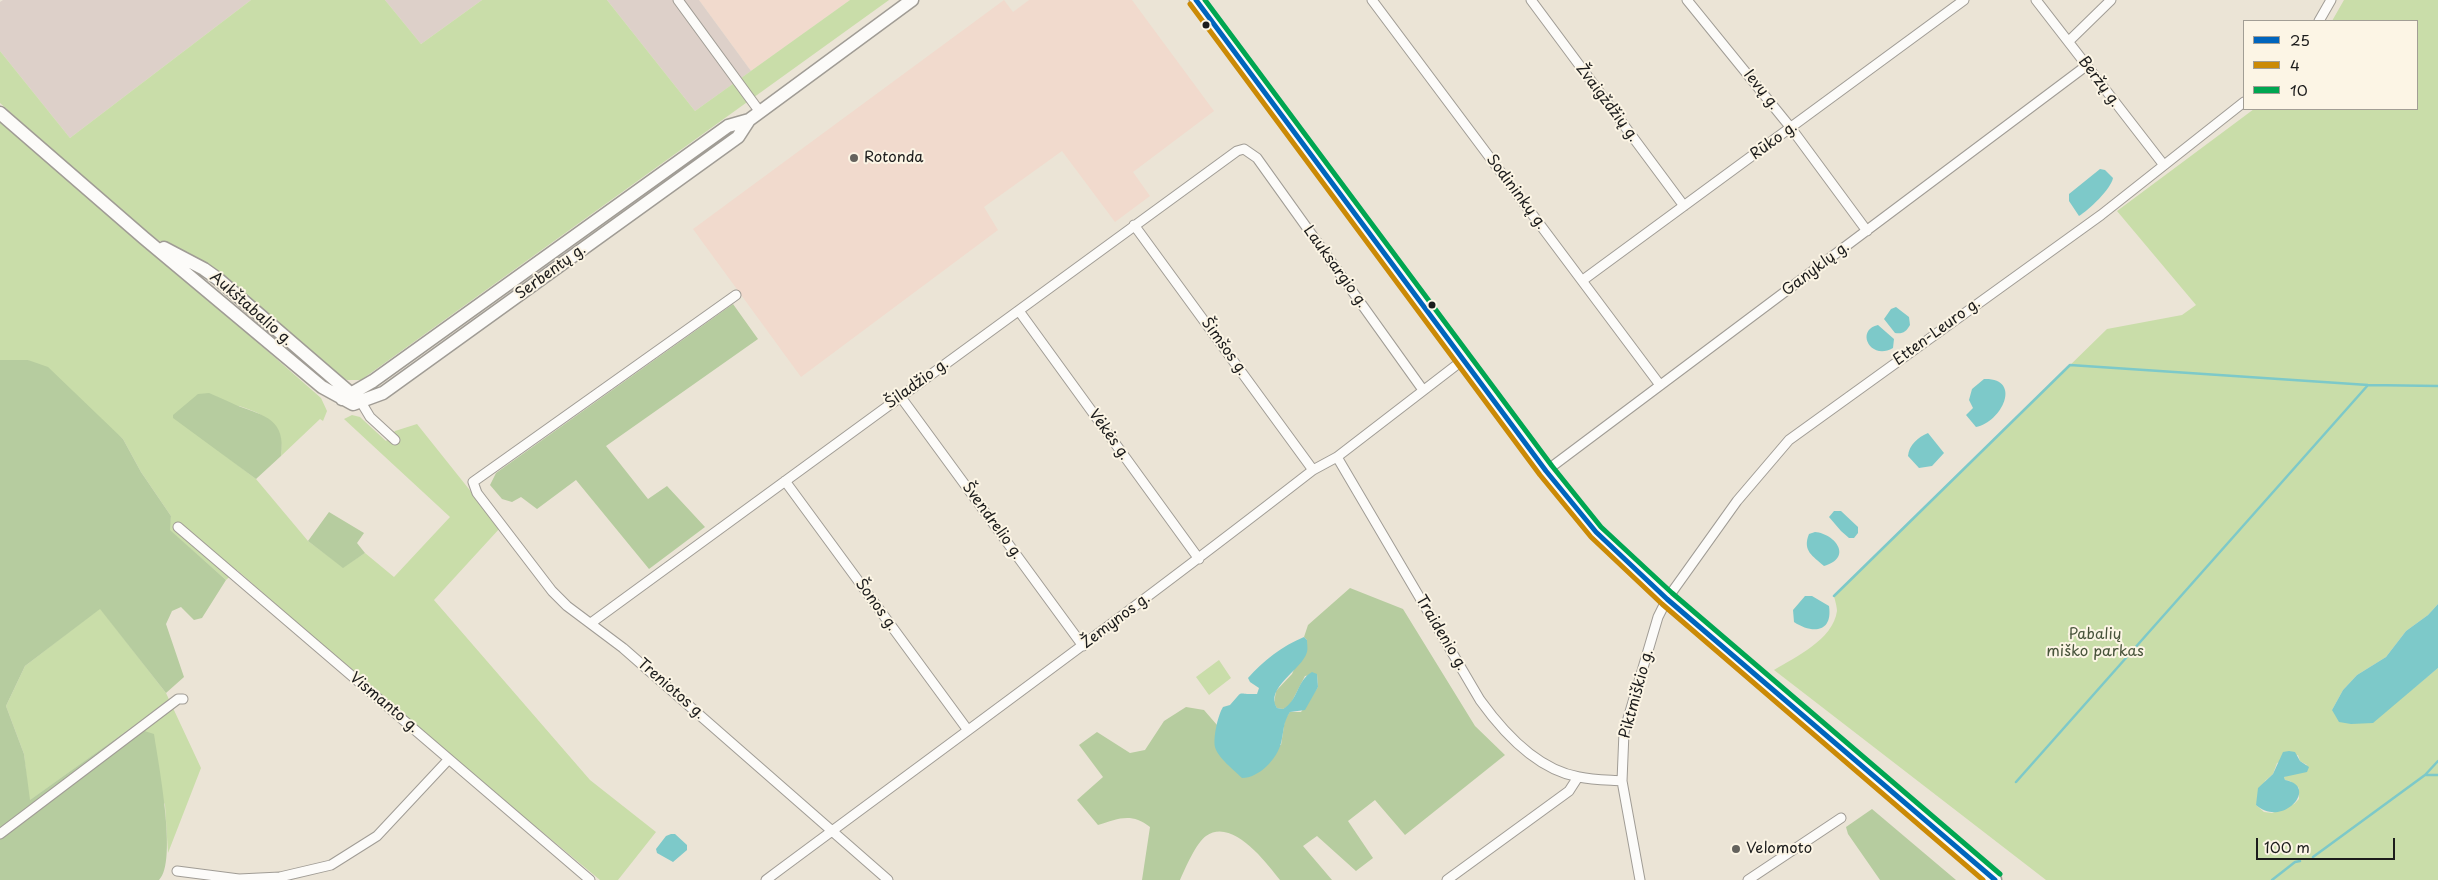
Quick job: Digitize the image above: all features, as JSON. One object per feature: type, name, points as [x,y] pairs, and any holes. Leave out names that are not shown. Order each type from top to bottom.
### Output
[{"type":"main road","name":"Serbentų g.","points":[[346,396],[373,381],[728,126],[749,120],[912,0]]},
{"type":"main road","points":[[1196,0],[1546,471],[1596,532],[1667,599],[1995,880]]},
{"type":"main road","name":"Aukštabalio g.","points":[[0,113],[144,238],[204,269],[218,279],[346,396],[361,402]]},
{"type":"main road","name":"Serbentų g.","points":[[361,402],[383,393],[738,137],[749,120]]},
{"type":"street","points":[[678,0],[760,112]]},
{"type":"street","name":"Sodininkų g.","points":[[1372,0],[1660,385]]},
{"type":"street","name":"Žvaigždžių g.","points":[[1531,0],[1684,206]]},
{"type":"street","name":"Ievų g.","points":[[1687,0],[1791,128],[1867,231]]},
{"type":"street","name":"Rūko g.","points":[[1583,280],[1964,0]]},
{"type":"street","name":"Beržų g.","points":[[2036,0],[2163,164]]},
{"type":"street","points":[[2069,41],[2110,0]]},
{"type":"street","points":[[2320,20],[2331,0]]},
{"type":"street","name":"Ganyklų g.","points":[[1546,471],[2086,66]]},
{"type":"street","name":"Etten-Leuro g.","points":[[1667,599],[1737,501],[1788,440],[2101,215],[2163,164],[2243,103]]},
{"type":"street","name":"Šiladžio g.","points":[[591,623],[1134,225],[1237,151],[1244,149]]},
{"type":"street","name":"Lauksargio g.","points":[[1244,149],[1257,158],[1423,390]]},
{"type":"street","name":"Šimšos g.","points":[[1134,225],[1313,470]]},
{"type":"street","name":"Treniotos g.","points":[[736,295],[473,482],[477,493],[552,591],[567,606],[623,648],[888,880]]},
{"type":"street","name":"Vėkės g.","points":[[1019,311],[1199,559]]},
{"type":"street","name":"Žemynos g.","points":[[766,880],[967,729],[1083,646],[1313,470],[1337,456],[1463,360]]},
{"type":"street","name":"Švendrelio g.","points":[[900,396],[1083,646]]},
{"type":"street","points":[[361,402],[370,417],[395,440]]},
{"type":"street","name":"Traidenio g.","points":[[1337,456],[1480,700],[1499,726],[1518,745],[1539,759],[1578,777],[1622,781]]},
{"type":"street","name":"Šonos g.","points":[[785,481],[967,729]]},
{"type":"street","name":"Vismanto g.","points":[[178,526],[590,880]]},
{"type":"street","name":"Piktmiškio g.","points":[[1640,880],[1622,781],[1624,732],[1658,617],[1667,599]]},
{"type":"street","points":[[0,834],[178,699],[183,699]]},
{"type":"street","points":[[177,872],[239,879],[280,877],[330,864],[377,836],[450,759]]},
{"type":"street","points":[[1447,880],[1569,791],[1578,777]]},
{"type":"street","points":[[1748,880],[1841,818]]},
{"type":"shaded area","points":[[3,0],[251,0],[70,138],[0,51],[0,2]]},
{"type":"shaded area","points":[[385,0],[482,0],[421,44]]},
{"type":"shaded area","points":[[607,0],[699,0],[751,71],[695,111]]},
{"type":"shaded area","points":[[699,0],[850,0],[751,71]]},
{"type":"shaded area","points":[[1004,0],[1013,12],[1029,0],[1132,0],[1214,111],[1133,172],[1150,196],[1115,222],[1062,151],[984,207],[998,230],[801,377],[693,229]]},
{"type":"green space","points":[[251,0],[385,0],[421,44],[482,0],[607,0],[695,111],[850,0],[889,0],[361,380],[347,380],[341,377],[225,279],[207,266],[147,234],[0,103],[0,51],[70,138]]},
{"type":"green space","name":"Pabalių miško parkas","points":[[2344,0],[2438,0],[2438,604],[2428,615],[2406,631],[2386,657],[2357,675],[2343,690],[2332,710],[2410,691],[2438,668],[2438,880],[2046,880],[1774,670],[1821,639],[1834,621],[1837,611],[1834,596],[2107,329],[2182,315],[2196,305],[2117,211],[2253,110],[2418,110],[2418,20],[2333,20]],"holes":[[[2298,755],[2300,761],[2307,765],[2284,777],[2285,780],[2290,781],[2299,788],[2299,799],[2294,804],[2272,813],[2264,812],[2256,805],[2265,781],[2273,774],[2277,763]]]},
{"type":"green space","points":[[0,116],[321,398],[327,411],[323,421],[320,419],[281,456],[280,436],[271,422],[257,413],[239,406],[222,453],[256,479],[308,541],[343,567],[365,553],[394,577],[450,517],[344,419],[352,415],[360,417],[386,441],[395,431],[417,424],[500,528],[434,600],[590,780],[656,832],[618,880],[600,880],[406,719],[237,570],[226,580],[169,530],[171,516],[141,472],[123,439],[28,360],[0,360]]},
{"type":"green space","points":[[733,304],[758,339],[606,446],[648,499],[667,486],[705,527],[649,569],[576,480],[537,509],[521,497],[512,502],[502,499],[490,485],[496,473]]},
{"type":"green space","points":[[0,360],[28,360],[48,367],[123,439],[141,472],[171,516],[170,530],[226,580],[202,618],[194,620],[181,607],[172,611],[166,624],[184,677],[166,693],[100,609],[25,666],[6,706],[24,754],[30,800],[132,727],[154,734],[167,833],[167,854],[164,870],[159,880],[0,880]]},
{"type":"green space","points":[[209,393],[265,417],[277,427],[282,444],[281,456],[256,479],[173,418],[173,415],[198,394]]},
{"type":"green space","points":[[329,512],[364,533],[357,543],[365,553],[343,568],[308,541]]},
{"type":"green space","points":[[1350,588],[1403,609],[1475,726],[1505,755],[1405,835],[1375,800],[1348,821],[1373,858],[1356,871],[1317,836],[1303,846],[1332,880],[1280,880],[1248,844],[1227,832],[1216,832],[1206,836],[1198,844],[1180,880],[1142,880],[1150,827],[1143,822],[1130,818],[1118,819],[1098,825],[1077,800],[1103,777],[1079,745],[1097,732],[1130,753],[1145,750],[1164,721],[1186,707],[1204,710],[1217,725],[1215,747],[1281,745],[1285,719],[1290,712],[1301,712],[1318,687],[1317,674],[1305,676],[1290,705],[1283,709],[1277,708],[1274,703],[1276,691],[1292,674],[1307,640],[1304,637],[1308,625]]},
{"type":"green space","points":[[100,608],[166,693],[201,768],[168,853],[165,805],[132,727],[29,801],[24,754],[6,706],[25,666]]},
{"type":"green space","points":[[1219,660],[1231,678],[1209,695],[1196,677]]},
{"type":"green space","points":[[1872,809],[1956,880],[1880,880],[1848,834],[1846,827]]},
{"type":"water","points":[[2100,169],[2105,170],[2113,178],[2111,183],[2099,199],[2079,216],[2069,201],[2069,194]]},
{"type":"water","points":[[1896,307],[1909,317],[1910,325],[1902,333],[1895,333],[1884,319],[1891,309]]},
{"type":"water","points":[[1878,325],[1894,339],[1893,348],[1878,351],[1868,343],[1867,333],[1871,328]]},
{"type":"water","points":[[1984,379],[1996,381],[2003,385],[2005,392],[2004,401],[1994,417],[1976,427],[1966,415],[1973,408],[1969,400],[1972,389]]},
{"type":"water","points":[[1928,433],[1944,453],[1932,466],[1919,468],[1908,456],[1910,448]]},
{"type":"water","points":[[1834,511],[1841,511],[1858,527],[1858,533],[1854,538],[1849,538],[1829,517]]},
{"type":"water","points":[[1815,532],[1829,537],[1838,547],[1838,558],[1824,566],[1808,549],[1807,540],[1809,534]]},
{"type":"water","points":[[1805,596],[1812,596],[1829,606],[1828,622],[1820,629],[1808,628],[1794,622],[1793,610]]},
{"type":"water","points":[[2438,604],[2438,668],[2373,723],[2351,724],[2339,722],[2332,710],[2343,690],[2357,675],[2386,657],[2406,631],[2428,615]]},
{"type":"water","points":[[1304,637],[1307,640],[1307,652],[1304,659],[1279,686],[1274,701],[1277,708],[1283,709],[1292,701],[1303,680],[1312,672],[1317,674],[1318,687],[1305,710],[1290,712],[1285,723],[1279,749],[1271,761],[1255,775],[1242,778],[1223,760],[1215,747],[1215,732],[1221,711],[1223,707],[1230,705],[1241,694],[1257,694],[1259,688],[1250,682],[1248,678],[1273,654]]},
{"type":"water","points":[[2283,752],[2295,752],[2300,761],[2309,767],[2307,772],[2284,777],[2285,780],[2295,784],[2299,790],[2298,797],[2294,804],[2286,809],[2277,812],[2266,811],[2256,805],[2258,788],[2273,774]]},
{"type":"water","points":[[675,834],[687,845],[687,850],[673,862],[657,853],[656,849],[666,836]]},
{"type":"waterway","points":[[1834,596],[2070,365],[2368,385],[2438,386]]},
{"type":"waterway","points":[[2016,782],[2368,385]]},
{"type":"waterway","points":[[2425,775],[2438,761]]},
{"type":"waterway","points":[[2313,857],[2425,775],[2438,775]]},
{"type":"waterway","points":[[2272,880],[2295,862],[2300,861]]},
{"type":"transit line","name":"25","points":[[1196,0],[1546,471],[1596,532],[1667,599],[1995,880]]},
{"type":"transit line","name":"10","points":[[1205,0],[1552,466],[1601,527],[1672,593],[2000,874]]},
{"type":"transit line","name":"4","points":[[1190,4],[1540,475],[1591,537],[1662,604],[1983,880]]},
{"type":"place","name":"Rotonda","points":[[854,158]]},
{"type":"place","name":"Velomoto","points":[[1736,849]]}]
